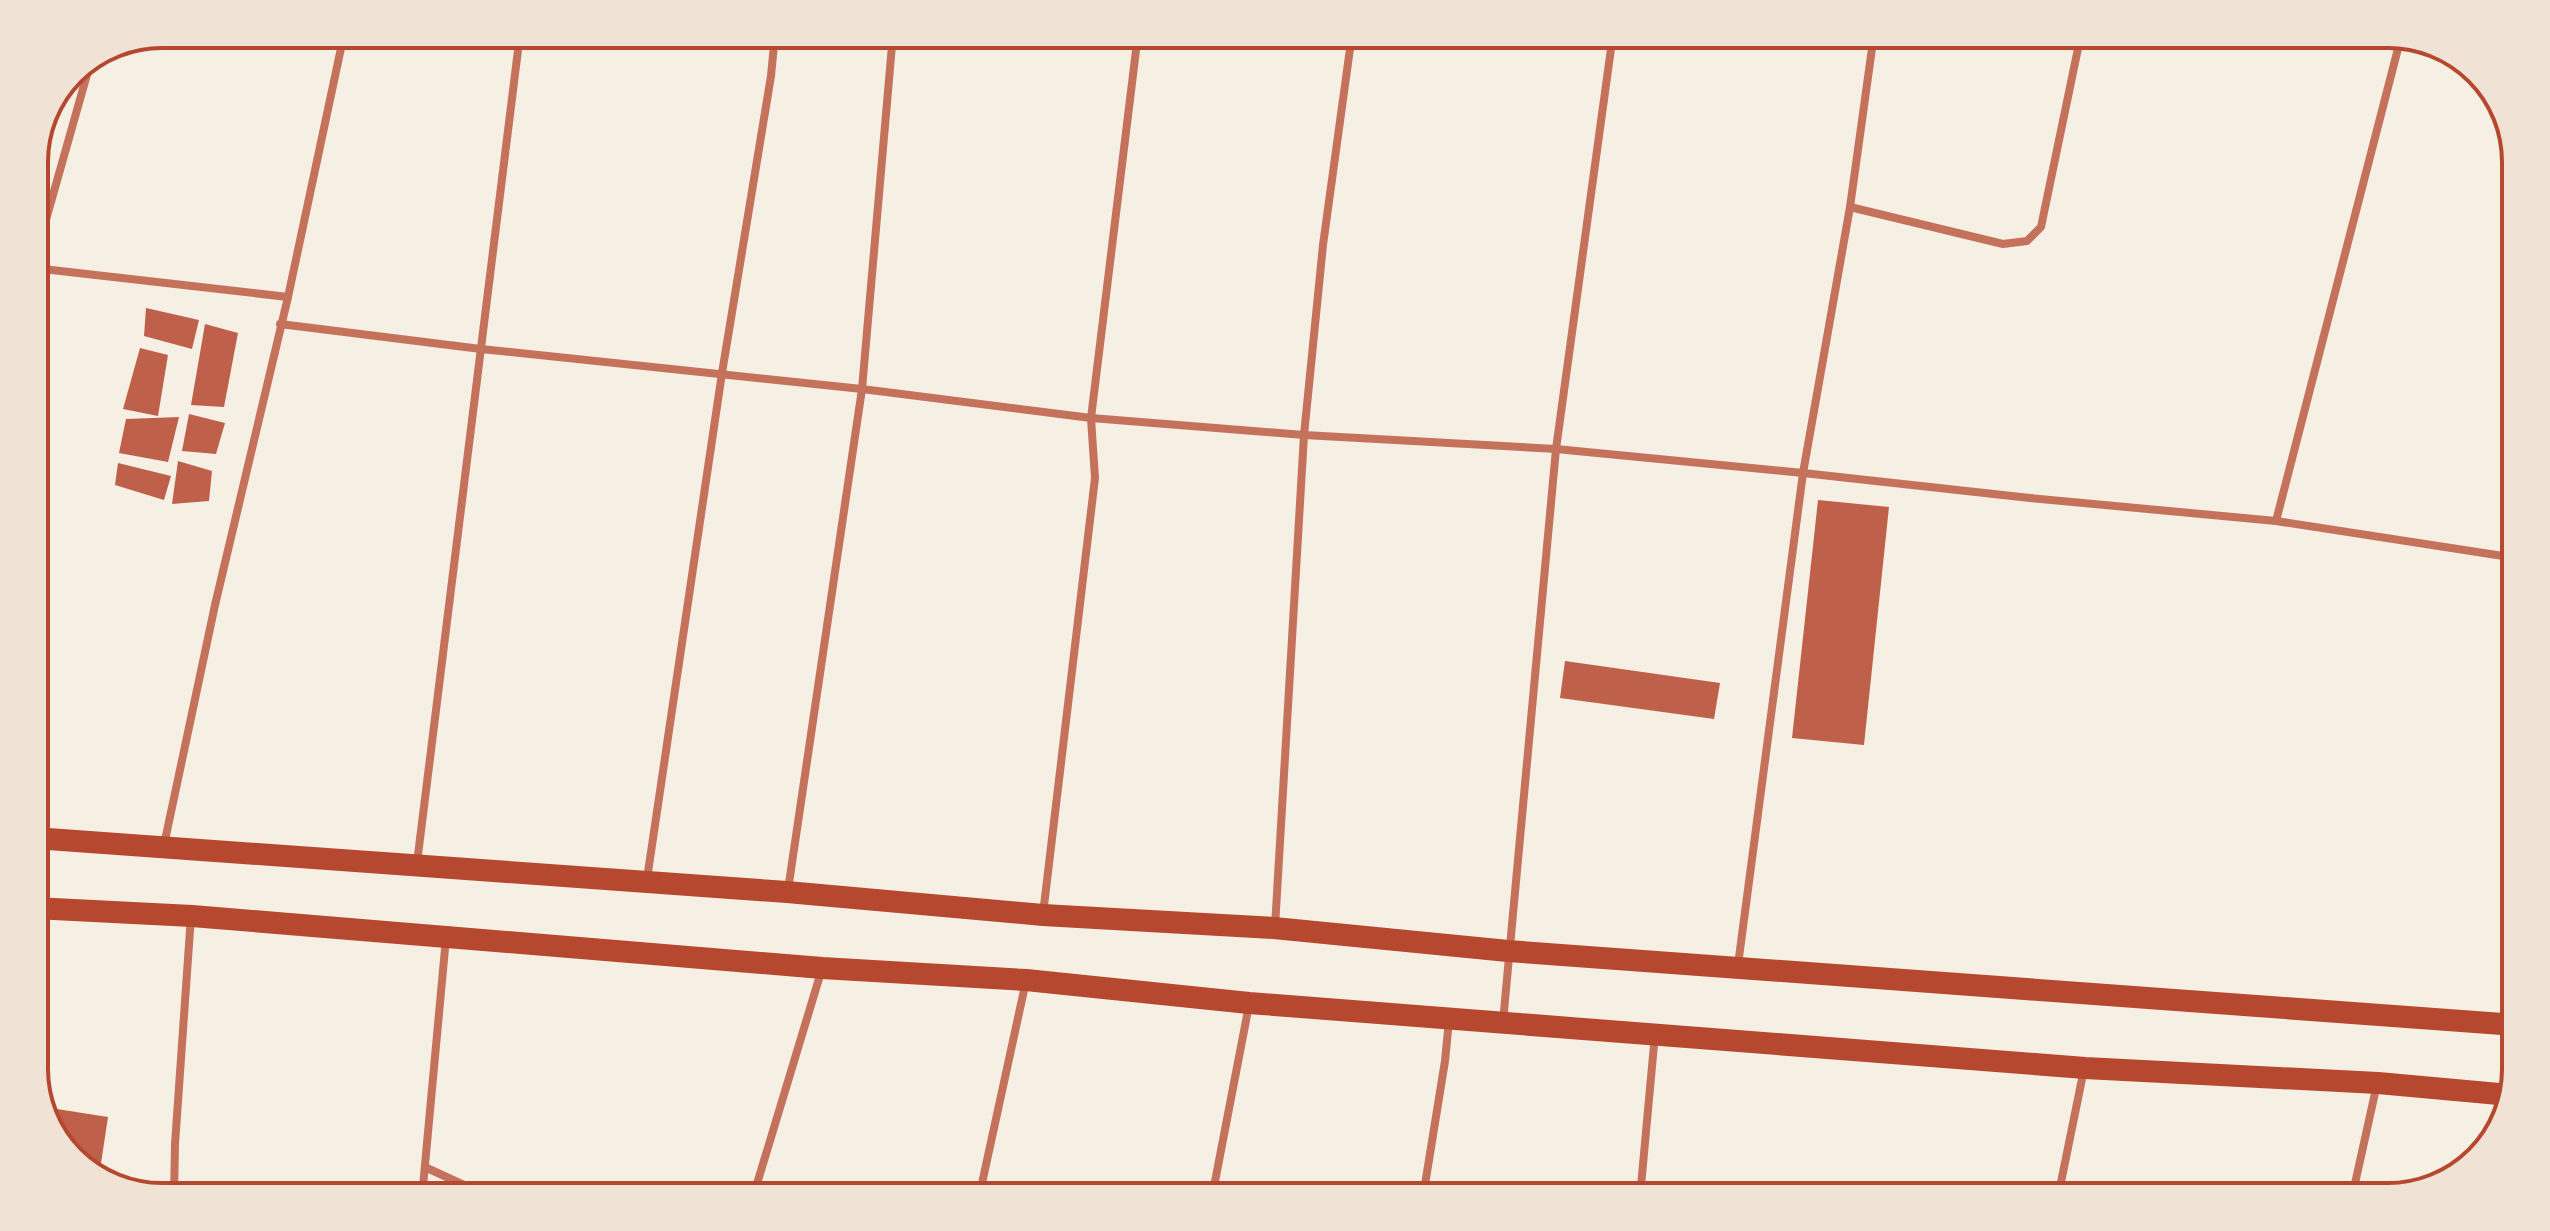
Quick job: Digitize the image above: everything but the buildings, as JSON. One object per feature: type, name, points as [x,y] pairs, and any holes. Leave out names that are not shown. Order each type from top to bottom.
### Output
[{"type":"highway","points":[[48,839],[647,881],[1043,915],[1274,928],[1508,951],[2502,1024]]},
{"type":"highway","points":[[48,909],[192,916],[822,968],[1026,980],[1249,1003],[2085,1068],[2378,1083],[2499,1094]]},
{"type":"street","points":[[163,847],[341,48]]},
{"type":"street","points":[[417,865],[518,48]]},
{"type":"street","points":[[647,881],[774,48]]},
{"type":"street","points":[[787,892],[862,389],[892,48]]},
{"type":"street","points":[[1043,915],[1095,478],[1091,418],[1136,48]]},
{"type":"street","points":[[1274,928],[1304,435],[1323,245],[1350,48]]},
{"type":"street","points":[[1503,1022],[1556,449],[1611,48]]},
{"type":"street","points":[[1737,967],[1803,473],[1850,207],[1872,48]]},
{"type":"street","points":[[1850,207],[2003,244],[2027,241],[2041,227],[2078,48]]},
{"type":"street","points":[[2276,521],[2398,49]]},
{"type":"street","points":[[48,215],[87,76]]},
{"type":"street","points":[[48,267],[288,297]]},
{"type":"street","points":[[280,324],[481,349],[862,389],[1091,418],[1304,435],[1556,449],[2276,521],[2502,556]]},
{"type":"street","points":[[174,1183],[192,916]]},
{"type":"street","points":[[424,1183],[446,937]]},
{"type":"street","points":[[757,1183],[822,968]]},
{"type":"street","points":[[982,1183],[1026,980]]},
{"type":"street","points":[[1215,1183],[1249,1003]]},
{"type":"street","points":[[1425,1183],[1449,1018]]},
{"type":"street","points":[[1641,1183],[1655,1034]]},
{"type":"street","points":[[2061,1183],[2085,1068]]},
{"type":"street","points":[[2355,1183],[2378,1083]]},
{"type":"street","points":[[427,1168],[460,1183]]}]
